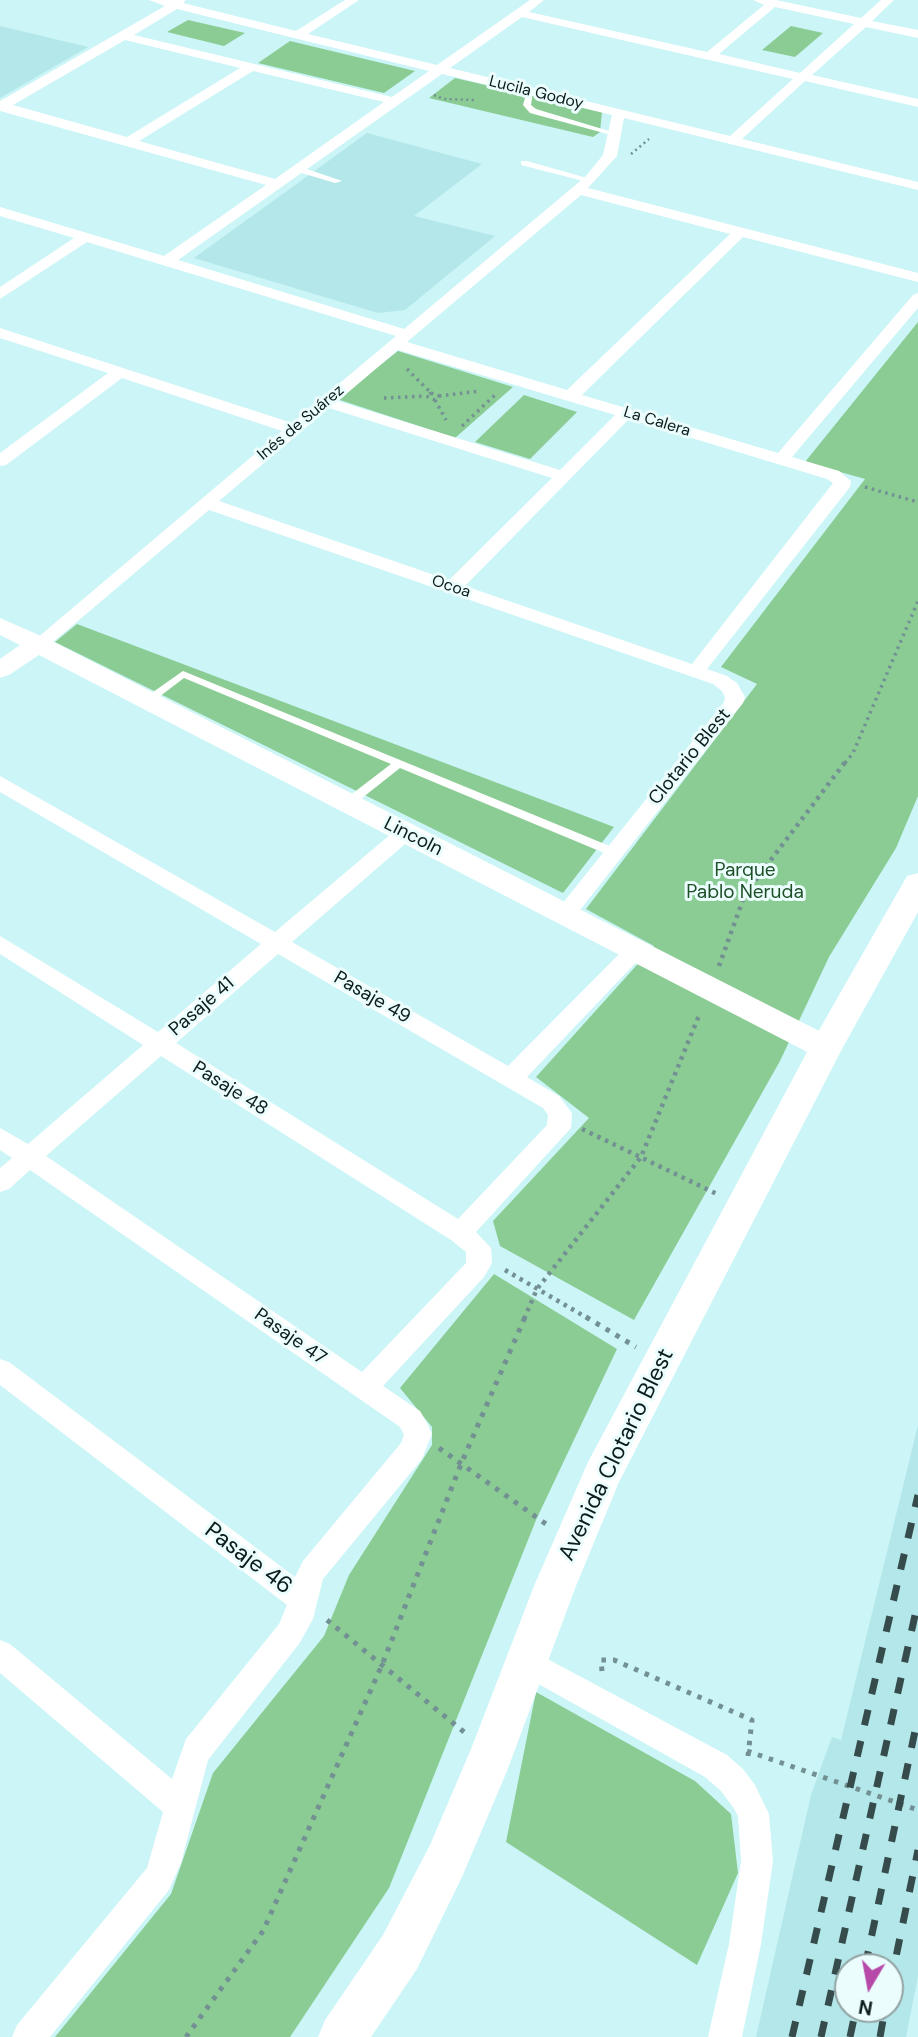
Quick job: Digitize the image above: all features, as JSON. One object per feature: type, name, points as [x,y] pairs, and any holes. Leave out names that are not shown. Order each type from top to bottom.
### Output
[{"type":"main road","name":"Avenida Clotario Blest","points":[[342,2037],[400,1952],[446,1860],[491,1755],[602,1475],[826,1048],[918,884]]},
{"type":"street","name":"Lucila Godoy","points":[[155,0],[177,2],[298,35],[918,186]]},
{"type":"street","points":[[298,35],[353,0]]},
{"type":"street","points":[[167,261],[538,0]]},
{"type":"street","points":[[759,0],[918,34]]},
{"type":"street","points":[[732,141],[888,0]]},
{"type":"street","points":[[1,106],[177,2]]},
{"type":"street","points":[[709,56],[773,3]]},
{"type":"street","points":[[519,13],[918,103]]},
{"type":"street","points":[[122,36],[394,101]]},
{"type":"street","points":[[126,143],[251,67]]},
{"type":"street","points":[[1,106],[277,184]]},
{"type":"street","name":"Inés de Suárez","points":[[620,113],[627,134]]},
{"type":"street","name":"Inés de Suárez","points":[[0,670],[39,644],[614,160],[627,134],[649,120]]},
{"type":"street","points":[[589,181],[740,232],[918,278]]},
{"type":"street","name":"La Calera","points":[[0,211],[167,261],[571,397],[834,475],[842,481]]},
{"type":"street","points":[[571,397],[740,232]]},
{"type":"street","points":[[0,294],[85,237]]},
{"type":"street","points":[[781,460],[918,298]]},
{"type":"street","points":[[0,333],[294,429]]},
{"type":"street","points":[[0,461],[120,372]]},
{"type":"street","points":[[326,402],[563,476]]},
{"type":"street","points":[[452,588],[626,413]]},
{"type":"street","points":[[695,672],[841,487],[842,481]]},
{"type":"street","name":"Ocoa","points":[[207,503],[695,672]]},
{"type":"street","name":"Lincoln","points":[[0,625],[826,1048]]},
{"type":"street","name":"Clotario Blest","points":[[565,914],[733,703],[735,697],[730,687],[695,672]]},
{"type":"street","name":"Pasaje 49","points":[[0,783],[511,1078],[551,1102],[561,1119]]},
{"type":"street","name":"Pasaje 41","points":[[0,1182],[405,833]]},
{"type":"street","name":"Pasaje 48","points":[[0,944],[460,1233]]},
{"type":"street","points":[[511,1078],[636,951]]},
{"type":"street","points":[[364,1388],[475,1270],[481,1255],[473,1242],[460,1233],[554,1135],[561,1119]]},
{"type":"street","name":"Pasaje 47","points":[[0,1137],[410,1419],[418,1434]]},
{"type":"street","name":"Pasaje 46","points":[[0,1370],[303,1600]]},
{"type":"street","points":[[29,2037],[158,1879],[170,1847],[197,1750],[289,1634],[298,1619],[307,1583],[321,1557],[412,1450],[418,1434]]},
{"type":"street","points":[[527,1662],[716,1766],[732,1780],[744,1796],[753,1814],[757,1861],[745,1944],[725,2037]]},
{"type":"street","points":[[4,1665],[180,1806]]},
{"type":"lane","points":[[530,91],[527,105],[533,111],[627,134]]},
{"type":"lane","points":[[524,163],[589,181]]},
{"type":"lane","points":[[298,169],[338,181]]},
{"type":"lane","points":[[147,701],[183,674],[613,852]]},
{"type":"lane","points":[[348,803],[398,764]]},
{"type":"path","points":[[404,366],[431,393],[439,396],[501,389],[454,434]]},
{"type":"path","points":[[431,393],[426,397],[435,400],[447,422]]},
{"type":"path","points":[[435,400],[439,396]]},
{"type":"path","points":[[842,481],[918,502]]},
{"type":"path","points":[[186,2037],[263,1931],[382,1665],[461,1464],[537,1289],[641,1157],[710,989],[745,894],[853,753],[918,601]]},
{"type":"path","points":[[561,1119],[743,1206]]},
{"type":"path","points":[[481,1255],[661,1362]]},
{"type":"path","points":[[418,1434],[573,1543]]},
{"type":"path","name":"Pasaje 46","points":[[303,1600],[491,1755]]},
{"type":"path","points":[[607,1676],[602,1672],[599,1663],[606,1658],[752,1720]]},
{"type":"path","points":[[733,1746],[918,1810]]},
{"type":"shaded area","points":[[0,26],[88,47],[0,98]]},
{"type":"shaded area","points":[[367,133],[482,164],[414,216],[495,236],[405,310],[378,313],[194,258]]},
{"type":"shaded area","points":[[918,1425],[918,1976],[906,2037],[756,2037],[811,1795],[832,1737],[841,1740]]},
{"type":"green space","points":[[188,20],[245,33],[224,46],[167,32]]},
{"type":"green space","points":[[791,26],[823,33],[795,57],[762,50]]},
{"type":"green space","points":[[290,41],[415,71],[384,93],[258,63]]},
{"type":"green space","points":[[455,78],[602,112],[600,132],[593,137],[429,98]]},
{"type":"green space","name":"Parque Pablo Neruda","points":[[918,322],[918,796],[896,848],[829,957],[780,1061],[634,1320],[500,1246],[493,1221],[589,1118],[536,1077],[654,946],[586,909],[757,684],[721,667],[865,479],[805,462]]},
{"type":"green space","points":[[398,351],[513,387],[455,438],[337,399]]},
{"type":"green space","points":[[524,395],[577,412],[530,459],[475,442]]},
{"type":"green space","points":[[77,624],[614,827],[563,893],[55,642]]},
{"type":"green space","points":[[494,1274],[617,1349],[536,1520],[389,1888],[290,2037],[55,2037],[171,1894],[213,1773],[324,1636],[349,1575],[432,1445],[432,1427],[400,1388]]},
{"type":"green space","points":[[536,1692],[695,1781],[731,1814],[738,1873],[697,1965],[506,1842]]},
{"type":"railway","points":[[792,2037],[918,1495]]},
{"type":"railway","points":[[821,2037],[918,1602]]},
{"type":"railway","points":[[868,1953],[918,1717]]},
{"type":"railway","points":[[897,1953],[918,1850]]},
{"type":"railway","points":[[850,2037],[853,2023]]},
{"type":"railway","points":[[880,2037],[882,2023]]}]
